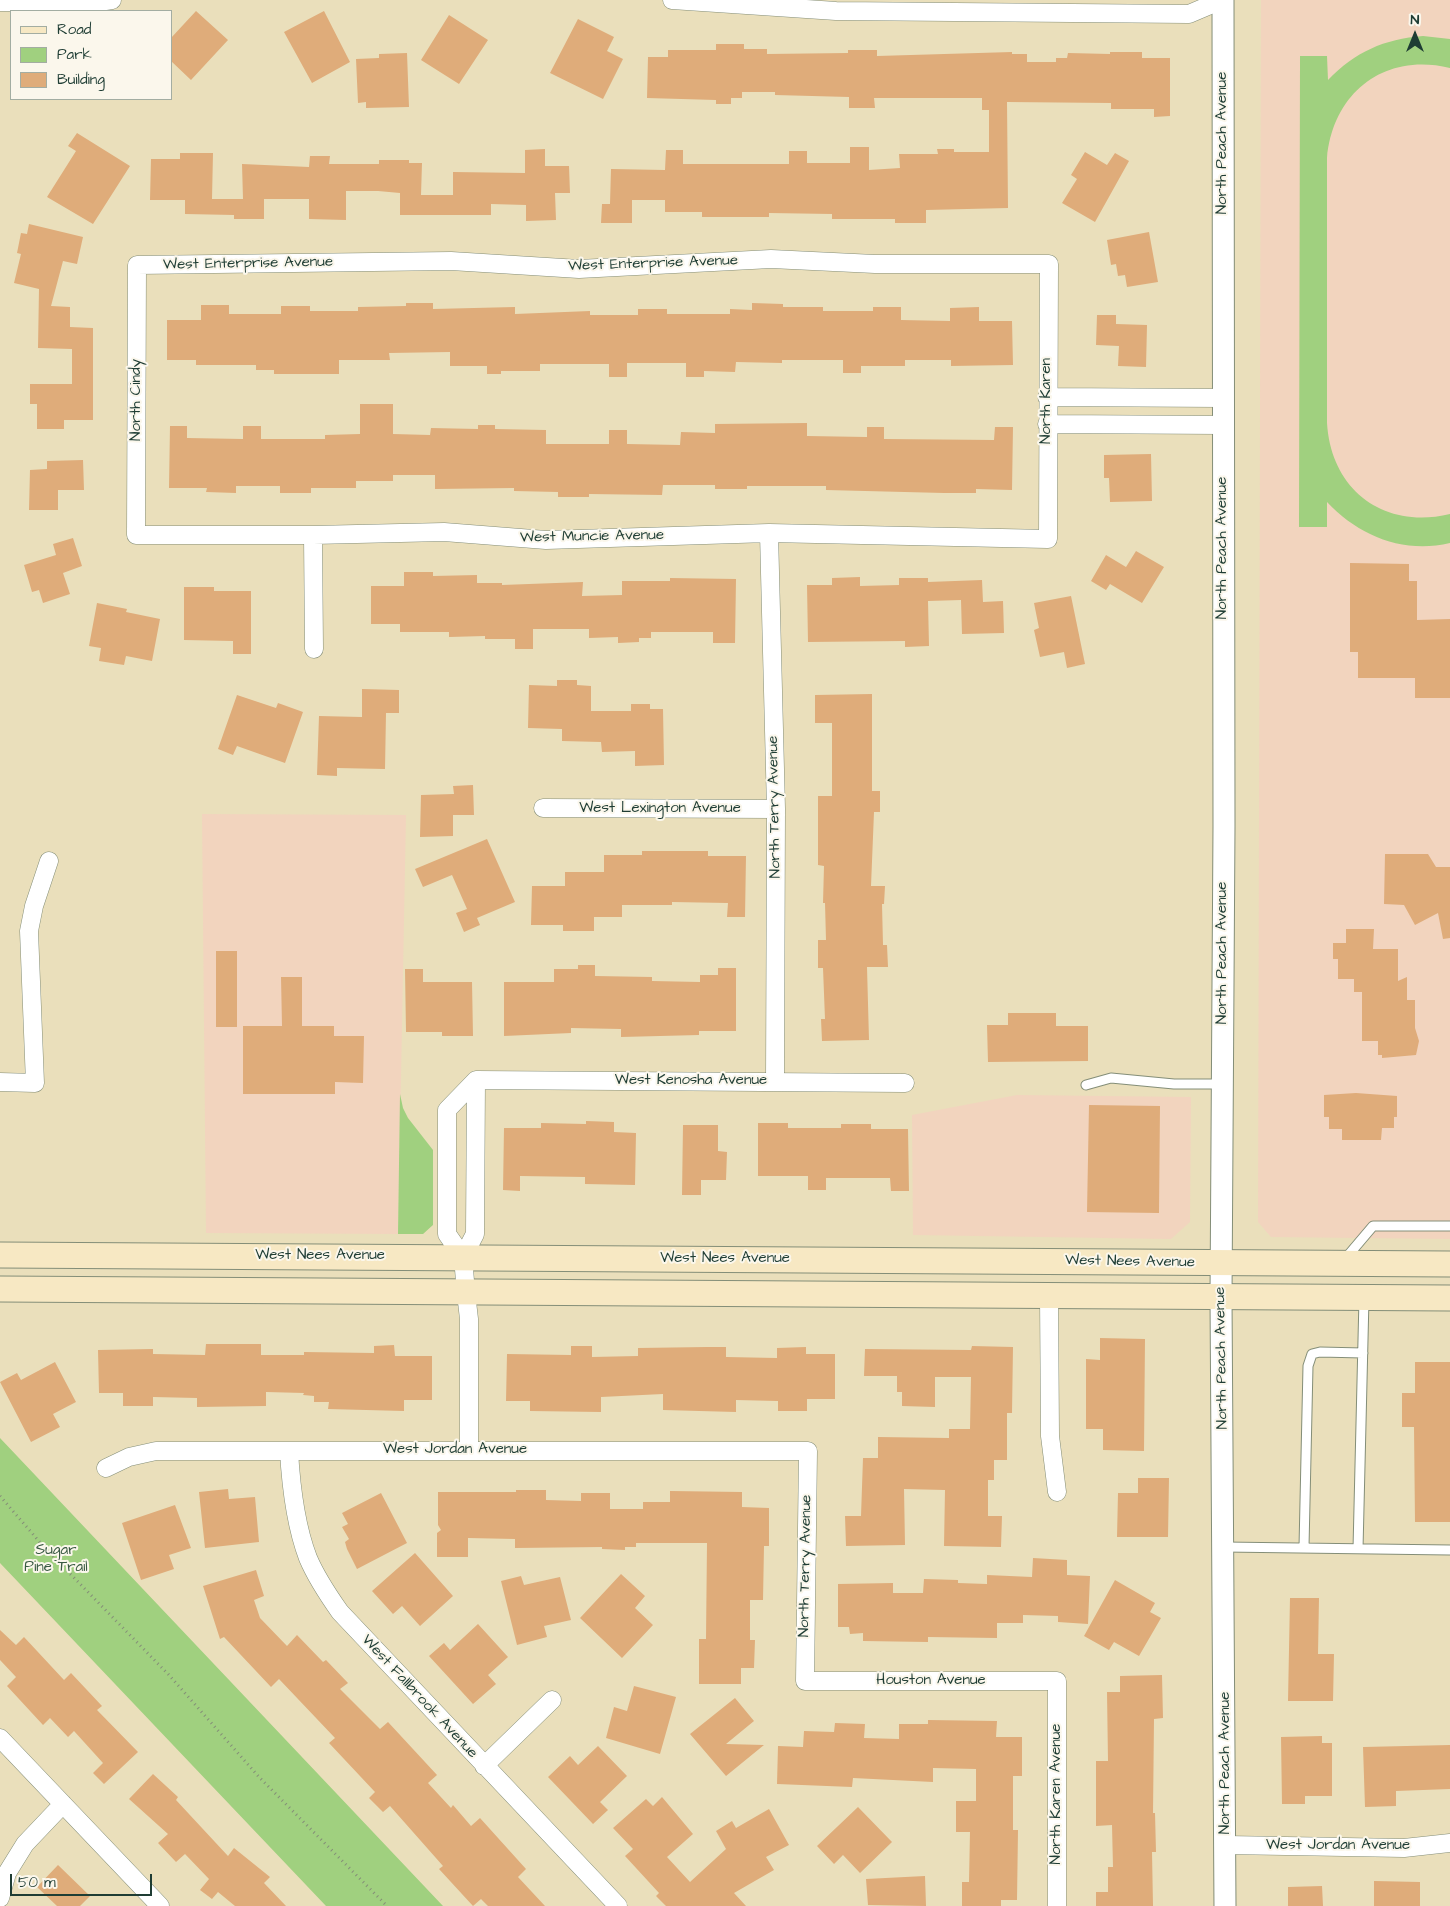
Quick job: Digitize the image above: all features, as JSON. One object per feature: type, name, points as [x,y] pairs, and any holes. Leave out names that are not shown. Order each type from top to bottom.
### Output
[{"type":"main road","name":"West Nees Avenue","points":[[0,1254],[1450,1264]]},
{"type":"main road","points":[[0,1289],[1450,1298]]},
{"type":"street","points":[[0,2],[92,3],[112,0]]},
{"type":"street","points":[[672,0],[836,11],[1189,14],[1222,0]]},
{"type":"street","name":"North Peach Avenue","points":[[1222,0],[1223,1084],[1221,1298],[1225,1906]]},
{"type":"street","name":"West Enterprise Avenue","points":[[137,265],[451,261],[579,269],[771,259],[875,264],[1049,264]]},
{"type":"street","name":"North Karen","points":[[1048,539],[1046,424],[1049,264]]},
{"type":"street","name":"North Cindy","points":[[136,535],[137,265]]},
{"type":"street","points":[[1047,397],[1223,398]]},
{"type":"street","points":[[1046,424],[1223,425]]},
{"type":"street","name":"West Muncie Avenue","points":[[136,535],[313,535],[444,532],[546,540],[769,533],[1048,539]]},
{"type":"street","name":"North Terry Avenue","points":[[769,533],[776,809],[775,1082]]},
{"type":"street","points":[[313,535],[314,649]]},
{"type":"street","name":"West Lexington Avenue","points":[[543,808],[776,809]]},
{"type":"street","points":[[0,1082],[35,1083],[29,931],[34,906],[49,861]]},
{"type":"street","points":[[462,1257],[476,1234],[476,1080]]},
{"type":"street","points":[[469,1450],[469,1320],[462,1257],[447,1234],[447,1110],[476,1080]]},
{"type":"street","name":"West Kenosha Avenue","points":[[476,1080],[906,1083]]},
{"type":"street","points":[[1049,1296],[1050,1436],[1057,1492]]},
{"type":"street","name":"West Jordan Avenue","points":[[106,1468],[129,1457],[156,1451],[808,1451]]},
{"type":"street","name":"West Fallbrook Avenue","points":[[289,1451],[291,1484],[298,1522],[308,1558],[322,1585],[340,1612],[618,1906]]},
{"type":"street","name":"North Terry Avenue","points":[[805,1681],[808,1451]]},
{"type":"street","name":"Houston Avenue","points":[[805,1681],[1057,1681]]},
{"type":"street","name":"North Karen Avenue","points":[[1057,1681],[1057,1906]]},
{"type":"street","points":[[484,1766],[552,1700]]},
{"type":"street","points":[[0,1738],[160,1906]]},
{"type":"street","points":[[0,1898],[7,1873],[25,1844],[63,1804]]},
{"type":"street","name":"West Jordan Avenue","points":[[1226,1845],[1404,1848],[1450,1843]]},
{"type":"lane","points":[[1086,1085],[1111,1078],[1174,1084],[1223,1084]]},
{"type":"lane","points":[[1341,1264],[1373,1226],[1450,1226]]},
{"type":"lane","points":[[1358,1549],[1364,1298]]},
{"type":"lane","points":[[1304,1547],[1308,1366],[1312,1354],[1320,1352],[1363,1353]]},
{"type":"lane","points":[[1224,1547],[1450,1550]]},
{"type":"path","points":[[0,1496],[44,1547],[168,1674],[259,1777],[387,1906]]},
{"type":"shaded area","points":[[1261,0],[1450,0],[1450,1239],[1271,1237],[1258,1222]]},
{"type":"shaded area","points":[[202,814],[406,815],[398,1234],[206,1233]]},
{"type":"shaded area","points":[[1017,1095],[1191,1097],[1190,1222],[1171,1239],[913,1235],[912,1115]]},
{"type":"green space","points":[[1423,36],[1450,39],[1450,68],[1426,65],[1404,66],[1384,72],[1366,82],[1351,96],[1340,114],[1331,135],[1327,158],[1327,423],[1331,447],[1339,468],[1350,485],[1365,500],[1383,510],[1404,516],[1426,517],[1450,514],[1450,543],[1433,546],[1399,544],[1368,533],[1353,524],[1327,502],[1327,527],[1299,527],[1300,56],[1327,56],[1328,80],[1349,62],[1371,49],[1396,40]]},
{"type":"green space","points":[[400,1094],[403,1108],[408,1118],[433,1150],[433,1225],[423,1234],[398,1234]]},
{"type":"green space","name":"Sugar Pine Trail","points":[[0,1438],[443,1906],[326,1906],[0,1563]]},
{"type":"building","points":[[196,11],[228,40],[191,80],[172,62],[172,37]]},
{"type":"building","points":[[324,11],[350,62],[312,83],[284,32]]},
{"type":"building","points":[[449,15],[488,40],[459,84],[421,60]]},
{"type":"building","points":[[578,19],[614,37],[607,51],[623,59],[603,99],[550,73]]},
{"type":"building","points":[[716,44],[744,44],[744,49],[767,49],[767,54],[848,53],[848,50],[877,50],[877,56],[1012,52],[1012,54],[1027,54],[1027,62],[1056,62],[1056,58],[1067,58],[1068,53],[1110,54],[1110,52],[1142,52],[1142,58],[1170,58],[1170,116],[1154,117],[1154,109],[1111,109],[1111,103],[1007,102],[1008,208],[926,210],[926,223],[895,223],[895,219],[832,219],[832,214],[769,213],[769,217],[702,217],[702,212],[665,212],[665,200],[632,200],[632,223],[601,223],[602,204],[610,204],[611,169],[665,170],[666,150],[683,150],[683,164],[789,164],[789,151],[807,151],[807,163],[850,163],[850,147],[869,147],[869,170],[900,168],[899,154],[938,154],[937,149],[954,149],[954,152],[989,152],[989,110],[982,110],[982,98],[874,98],[875,108],[849,108],[849,97],[775,95],[775,92],[742,92],[742,98],[731,98],[731,104],[716,104],[716,100],[647,98],[648,57],[668,57],[668,50],[716,50]]},
{"type":"building","points":[[407,53],[409,107],[366,108],[366,102],[358,103],[356,59],[379,58],[379,54]]},
{"type":"building","points":[[77,133],[130,166],[93,224],[47,197],[76,151],[68,146]]},
{"type":"building","points":[[545,149],[545,166],[569,166],[570,193],[555,193],[556,220],[526,221],[526,205],[491,204],[491,215],[400,215],[400,193],[378,191],[346,191],[346,220],[309,219],[309,199],[264,199],[264,219],[234,219],[234,215],[185,214],[185,200],[150,200],[151,159],[180,159],[180,153],[213,153],[212,199],[243,199],[242,164],[309,167],[310,156],[330,156],[329,164],[379,164],[379,160],[409,160],[409,163],[422,163],[421,195],[453,195],[453,172],[525,173],[525,150]]},
{"type":"building","points":[[1085,152],[1107,165],[1115,153],[1129,161],[1095,222],[1062,203],[1077,179],[1071,175]]},
{"type":"building","points":[[29,224],[83,237],[77,264],[63,261],[51,306],[70,307],[70,327],[93,328],[93,420],[64,420],[64,429],[37,429],[37,404],[30,404],[30,384],[72,384],[72,349],[38,348],[39,289],[14,283],[21,254],[17,253],[21,233],[27,234]]},
{"type":"building","points":[[1149,232],[1158,282],[1127,287],[1125,275],[1118,276],[1116,264],[1111,265],[1107,240]]},
{"type":"building","points":[[406,303],[433,303],[433,309],[515,307],[515,314],[590,311],[590,315],[638,315],[638,309],[667,309],[667,314],[730,314],[730,309],[752,310],[752,303],[783,304],[783,307],[823,307],[823,311],[873,311],[873,307],[901,307],[901,320],[950,321],[950,308],[979,307],[979,321],[1012,321],[1013,365],[951,366],[951,360],[905,360],[905,366],[861,366],[861,373],[843,373],[843,360],[782,360],[782,363],[736,362],[735,372],[704,371],[704,377],[686,377],[686,363],[627,363],[627,377],[609,377],[609,364],[540,364],[540,371],[501,371],[501,374],[487,374],[487,366],[450,366],[450,352],[389,353],[390,360],[339,360],[339,374],[274,374],[274,370],[256,370],[256,365],[196,365],[196,360],[167,360],[167,320],[201,320],[201,305],[229,305],[229,314],[281,314],[281,306],[310,306],[310,311],[358,311],[358,307],[406,306]]},
{"type":"building","points":[[1097,315],[1116,315],[1116,324],[1147,325],[1146,367],[1118,366],[1119,346],[1096,345]]},
{"type":"building","points":[[360,404],[393,404],[393,434],[430,435],[431,428],[478,429],[478,425],[495,425],[495,429],[546,430],[546,444],[609,444],[609,430],[627,430],[627,444],[680,445],[681,432],[715,433],[715,424],[807,423],[807,436],[867,437],[867,427],[884,427],[884,439],[994,440],[995,427],[1013,427],[1012,490],[976,489],[976,493],[944,493],[826,490],[826,486],[747,486],[747,489],[715,489],[715,485],[663,485],[662,495],[589,494],[589,497],[558,497],[558,492],[514,491],[514,488],[435,489],[435,475],[393,475],[393,481],[356,481],[356,488],[311,488],[311,493],[280,493],[280,486],[236,486],[236,493],[206,492],[207,488],[169,488],[170,426],[187,426],[187,438],[243,439],[243,426],[261,426],[261,439],[325,439],[325,435],[360,434]]},
{"type":"building","points":[[1151,454],[1152,501],[1110,502],[1109,478],[1104,478],[1104,455]]},
{"type":"building","points":[[83,460],[84,490],[58,490],[58,510],[29,510],[30,470],[47,469],[47,461]]},
{"type":"building","points":[[73,538],[82,566],[63,573],[70,594],[43,603],[39,590],[32,592],[24,565],[56,555],[53,544]]},
{"type":"building","points":[[1136,551],[1164,567],[1142,603],[1110,584],[1106,590],[1091,581],[1106,555],[1126,567]]},
{"type":"building","points":[[1350,563],[1409,564],[1409,581],[1417,581],[1417,620],[1450,619],[1450,698],[1415,698],[1415,678],[1358,678],[1358,652],[1350,652]]},
{"type":"building","points":[[404,572],[433,572],[433,576],[477,575],[477,583],[502,583],[502,585],[583,582],[582,596],[622,595],[622,581],[670,581],[670,578],[736,579],[735,643],[713,643],[713,632],[651,632],[651,638],[639,638],[639,642],[618,643],[618,637],[589,638],[589,629],[533,629],[533,649],[515,649],[515,639],[485,639],[485,636],[449,637],[449,632],[400,632],[400,624],[371,624],[371,586],[404,586]]},
{"type":"building","points":[[860,577],[860,586],[899,585],[899,578],[928,578],[928,582],[982,580],[983,602],[1003,601],[1004,633],[962,634],[961,600],[928,601],[929,646],[905,647],[905,641],[808,642],[807,585],[832,585],[832,578]]},
{"type":"building","points":[[184,587],[214,587],[214,591],[251,591],[251,654],[233,654],[233,641],[184,640]]},
{"type":"building","points":[[1071,596],[1085,664],[1067,668],[1064,652],[1040,657],[1034,630],[1039,628],[1034,603]]},
{"type":"building","points":[[97,603],[127,609],[126,612],[160,619],[152,661],[126,656],[124,665],[99,661],[101,648],[89,646]]},
{"type":"building","points":[[557,680],[577,680],[577,685],[591,686],[591,711],[631,711],[631,704],[650,704],[650,709],[663,709],[664,765],[635,766],[635,751],[602,752],[601,742],[562,741],[562,729],[528,728],[529,685],[557,686]]},
{"type":"building","points":[[362,689],[399,690],[399,713],[386,713],[385,769],[337,768],[337,776],[317,775],[319,716],[362,717]]},
{"type":"building","points":[[872,694],[872,791],[880,791],[880,812],[874,812],[871,886],[885,886],[884,904],[882,904],[883,945],[887,945],[888,967],[867,967],[869,1040],[822,1041],[821,1019],[825,1019],[823,968],[818,968],[818,940],[826,940],[825,903],[823,903],[824,866],[818,865],[818,796],[832,796],[832,723],[815,723],[815,695]]},
{"type":"building","points":[[237,695],[276,708],[278,703],[303,712],[285,763],[237,746],[233,755],[218,749]]},
{"type":"building","points":[[473,785],[474,815],[453,815],[453,836],[420,837],[421,795],[454,794],[453,786]]},
{"type":"building","points":[[487,839],[515,902],[477,918],[480,925],[464,932],[456,913],[467,909],[452,875],[423,887],[415,869]]},
{"type":"building","points":[[642,851],[708,851],[708,856],[746,856],[745,917],[727,917],[728,903],[672,902],[672,905],[622,905],[622,917],[594,917],[594,931],[563,931],[563,925],[531,925],[532,886],[565,886],[565,872],[604,872],[604,855],[642,855]]},
{"type":"building","points":[[1385,854],[1428,854],[1436,867],[1450,867],[1450,938],[1443,939],[1438,913],[1415,925],[1404,905],[1384,904]]},
{"type":"building","points":[[1346,929],[1374,929],[1373,949],[1398,949],[1398,981],[1407,977],[1407,1000],[1415,1000],[1415,1028],[1419,1041],[1416,1055],[1382,1058],[1382,1055],[1378,1055],[1378,1041],[1362,1041],[1362,992],[1354,992],[1354,979],[1338,979],[1338,959],[1333,959],[1333,943],[1346,943]]},
{"type":"building","points":[[216,951],[237,951],[237,1027],[216,1027]]},
{"type":"building","points":[[578,965],[595,965],[595,976],[652,977],[652,981],[700,982],[700,975],[718,975],[718,968],[736,968],[736,1031],[699,1031],[699,1035],[621,1037],[621,1029],[571,1028],[571,1033],[504,1036],[504,982],[554,982],[554,969],[578,969]]},
{"type":"building","points":[[405,969],[423,969],[423,982],[472,982],[473,1036],[442,1036],[442,1032],[406,1032]]},
{"type":"building","points":[[281,977],[302,977],[302,1026],[334,1026],[334,1036],[364,1036],[363,1083],[335,1082],[335,1094],[243,1094],[243,1026],[282,1026]]},
{"type":"building","points":[[1008,1013],[1056,1013],[1056,1026],[1088,1026],[1088,1061],[988,1062],[987,1025],[1008,1025]]},
{"type":"building","points":[[1356,1093],[1397,1096],[1397,1117],[1394,1117],[1394,1128],[1382,1128],[1381,1140],[1342,1140],[1342,1129],[1329,1129],[1329,1117],[1324,1117],[1324,1095]]},
{"type":"building","points":[[1089,1105],[1160,1106],[1159,1213],[1087,1212]]},
{"type":"building","points":[[586,1121],[614,1122],[614,1132],[636,1133],[635,1185],[585,1184],[585,1177],[520,1176],[520,1191],[503,1190],[504,1128],[541,1128],[541,1123],[586,1124]]},
{"type":"building","points":[[758,1123],[788,1123],[788,1128],[841,1128],[841,1124],[871,1124],[871,1129],[908,1129],[909,1191],[891,1191],[890,1178],[826,1178],[826,1190],[808,1190],[808,1176],[758,1176]]},
{"type":"building","points":[[683,1125],[718,1125],[718,1151],[727,1152],[726,1180],[701,1180],[701,1195],[682,1195]]},
{"type":"building","points":[[1100,1338],[1145,1339],[1144,1451],[1103,1450],[1103,1429],[1086,1429],[1086,1359],[1100,1360]]},
{"type":"building","points":[[206,1344],[261,1344],[261,1355],[304,1355],[304,1352],[374,1353],[374,1346],[394,1345],[395,1356],[432,1356],[432,1400],[404,1400],[404,1411],[328,1409],[329,1402],[314,1402],[314,1396],[303,1395],[304,1393],[266,1392],[266,1406],[197,1407],[197,1398],[153,1397],[153,1406],[123,1406],[123,1393],[99,1393],[98,1350],[153,1349],[153,1354],[205,1355]]},
{"type":"building","points":[[571,1346],[592,1346],[592,1357],[638,1356],[638,1348],[726,1347],[726,1357],[777,1358],[777,1348],[806,1347],[806,1354],[835,1354],[835,1399],[807,1399],[807,1411],[778,1411],[778,1401],[736,1400],[736,1412],[663,1410],[663,1394],[601,1397],[601,1412],[530,1411],[530,1401],[506,1401],[507,1354],[571,1355]]},
{"type":"building","points":[[972,1346],[1013,1347],[1012,1413],[1007,1413],[1007,1460],[994,1460],[994,1480],[988,1480],[988,1516],[1002,1516],[1001,1547],[944,1546],[945,1490],[904,1489],[905,1545],[846,1546],[845,1516],[861,1516],[863,1458],[878,1458],[878,1437],[949,1438],[949,1429],[970,1429],[971,1377],[935,1377],[935,1407],[902,1406],[902,1392],[897,1392],[897,1376],[864,1376],[865,1349],[971,1350]]},
{"type":"building","points":[[55,1362],[76,1402],[53,1414],[60,1427],[31,1442],[0,1382],[17,1373],[21,1380]]},
{"type":"building","points":[[1415,1362],[1450,1362],[1450,1522],[1415,1522],[1414,1427],[1402,1427],[1402,1393],[1415,1393]]},
{"type":"building","points":[[1138,1478],[1169,1478],[1168,1537],[1117,1537],[1118,1493],[1138,1493]]},
{"type":"building","points":[[228,1489],[229,1499],[255,1497],[259,1542],[205,1548],[199,1492]]},
{"type":"building","points":[[516,1490],[546,1490],[546,1500],[581,1501],[581,1493],[610,1493],[610,1509],[643,1509],[643,1502],[670,1502],[670,1491],[742,1492],[742,1507],[769,1508],[769,1546],[764,1546],[763,1600],[750,1600],[750,1640],[755,1640],[754,1668],[741,1668],[741,1684],[699,1684],[699,1639],[706,1639],[707,1543],[636,1543],[636,1547],[625,1547],[625,1550],[602,1549],[602,1547],[515,1548],[515,1539],[468,1538],[468,1557],[437,1557],[437,1533],[441,1530],[438,1525],[438,1492],[516,1492]]},
{"type":"building","points":[[381,1493],[407,1543],[357,1569],[345,1542],[349,1539],[342,1527],[348,1524],[342,1513]]},
{"type":"building","points":[[175,1505],[191,1548],[169,1555],[174,1569],[141,1580],[122,1523]]},
{"type":"building","points":[[415,1553],[453,1596],[420,1626],[402,1606],[393,1614],[372,1591]]},
{"type":"building","points":[[1033,1558],[1067,1560],[1067,1575],[1090,1576],[1088,1624],[1058,1622],[1058,1616],[1023,1615],[1023,1623],[997,1623],[997,1638],[928,1637],[928,1642],[863,1641],[863,1633],[850,1634],[849,1627],[838,1627],[838,1584],[893,1583],[893,1593],[923,1593],[924,1579],[958,1580],[958,1583],[987,1584],[987,1575],[1032,1577]]},
{"type":"building","points":[[256,1570],[264,1596],[254,1600],[260,1618],[287,1646],[297,1635],[323,1662],[326,1660],[348,1683],[340,1689],[380,1729],[388,1722],[437,1775],[428,1783],[451,1808],[453,1805],[471,1826],[480,1818],[526,1869],[518,1877],[545,1906],[488,1906],[481,1899],[473,1906],[439,1869],[443,1866],[390,1806],[383,1812],[369,1798],[375,1792],[329,1743],[335,1738],[279,1679],[271,1687],[224,1637],[220,1639],[203,1586]]},
{"type":"building","points":[[621,1574],[645,1596],[635,1608],[653,1625],[622,1658],[580,1618]]},
{"type":"building","points":[[521,1576],[524,1585],[560,1577],[571,1620],[544,1626],[547,1637],[517,1645],[501,1581]]},
{"type":"building","points":[[1115,1580],[1155,1603],[1150,1612],[1161,1618],[1139,1656],[1114,1642],[1109,1650],[1084,1636]]},
{"type":"building","points":[[1290,1598],[1319,1598],[1318,1654],[1334,1654],[1333,1701],[1288,1701]]},
{"type":"building","points":[[478,1624],[508,1657],[488,1675],[496,1684],[473,1704],[429,1656],[444,1643],[450,1650]]},
{"type":"building","points":[[0,1630],[16,1645],[24,1637],[64,1680],[71,1673],[102,1706],[97,1710],[138,1752],[104,1784],[93,1773],[103,1763],[74,1731],[68,1737],[50,1718],[43,1725],[7,1686],[16,1677],[0,1660]]},
{"type":"building","points":[[1162,1675],[1163,1718],[1154,1719],[1153,1813],[1155,1813],[1156,1852],[1152,1852],[1153,1906],[1096,1906],[1096,1892],[1108,1892],[1108,1867],[1113,1867],[1112,1825],[1096,1826],[1096,1761],[1108,1761],[1107,1692],[1120,1692],[1120,1676]]},
{"type":"building","points":[[634,1686],[676,1697],[660,1754],[606,1738],[614,1707],[627,1711]]},
{"type":"building","points":[[735,1698],[754,1721],[726,1744],[764,1745],[726,1776],[690,1734]]},
{"type":"building","points":[[928,1720],[997,1721],[996,1737],[1022,1737],[1022,1776],[1013,1776],[1013,1830],[1018,1830],[1017,1900],[1001,1900],[1001,1906],[962,1906],[962,1882],[969,1882],[970,1832],[956,1832],[956,1801],[976,1801],[976,1769],[933,1768],[933,1782],[853,1778],[852,1787],[777,1784],[778,1746],[803,1747],[804,1731],[834,1732],[835,1723],[865,1724],[864,1738],[899,1739],[899,1724],[928,1724]]},
{"type":"building","points":[[1322,1736],[1322,1743],[1332,1743],[1332,1796],[1305,1796],[1305,1804],[1282,1804],[1281,1737]]},
{"type":"building","points":[[1450,1745],[1450,1789],[1396,1791],[1396,1806],[1365,1807],[1363,1747]]},
{"type":"building","points":[[598,1746],[627,1776],[600,1802],[608,1810],[593,1824],[548,1777],[570,1756],[578,1765]]},
{"type":"building","points":[[153,1774],[178,1797],[176,1800],[228,1856],[234,1848],[270,1877],[264,1883],[286,1906],[235,1906],[218,1892],[212,1899],[200,1890],[209,1879],[185,1854],[176,1862],[158,1843],[168,1834],[129,1799]]},
{"type":"building","points":[[662,1797],[693,1834],[667,1857],[690,1882],[726,1849],[716,1831],[732,1821],[736,1828],[769,1809],[789,1845],[766,1857],[774,1870],[734,1893],[746,1906],[666,1906],[656,1896],[659,1893],[625,1856],[633,1849],[613,1828],[646,1799],[653,1806]]},
{"type":"building","points":[[858,1807],[892,1842],[860,1873],[843,1855],[834,1864],[817,1846]]},
{"type":"building","points":[[58,1865],[90,1896],[80,1906],[57,1906],[37,1887]]},
{"type":"building","points":[[925,1876],[926,1906],[868,1905],[866,1879]]},
{"type":"building","points":[[1374,1881],[1420,1882],[1420,1906],[1374,1906]]},
{"type":"building","points":[[1322,1886],[1323,1906],[1288,1906],[1288,1887]]}]
